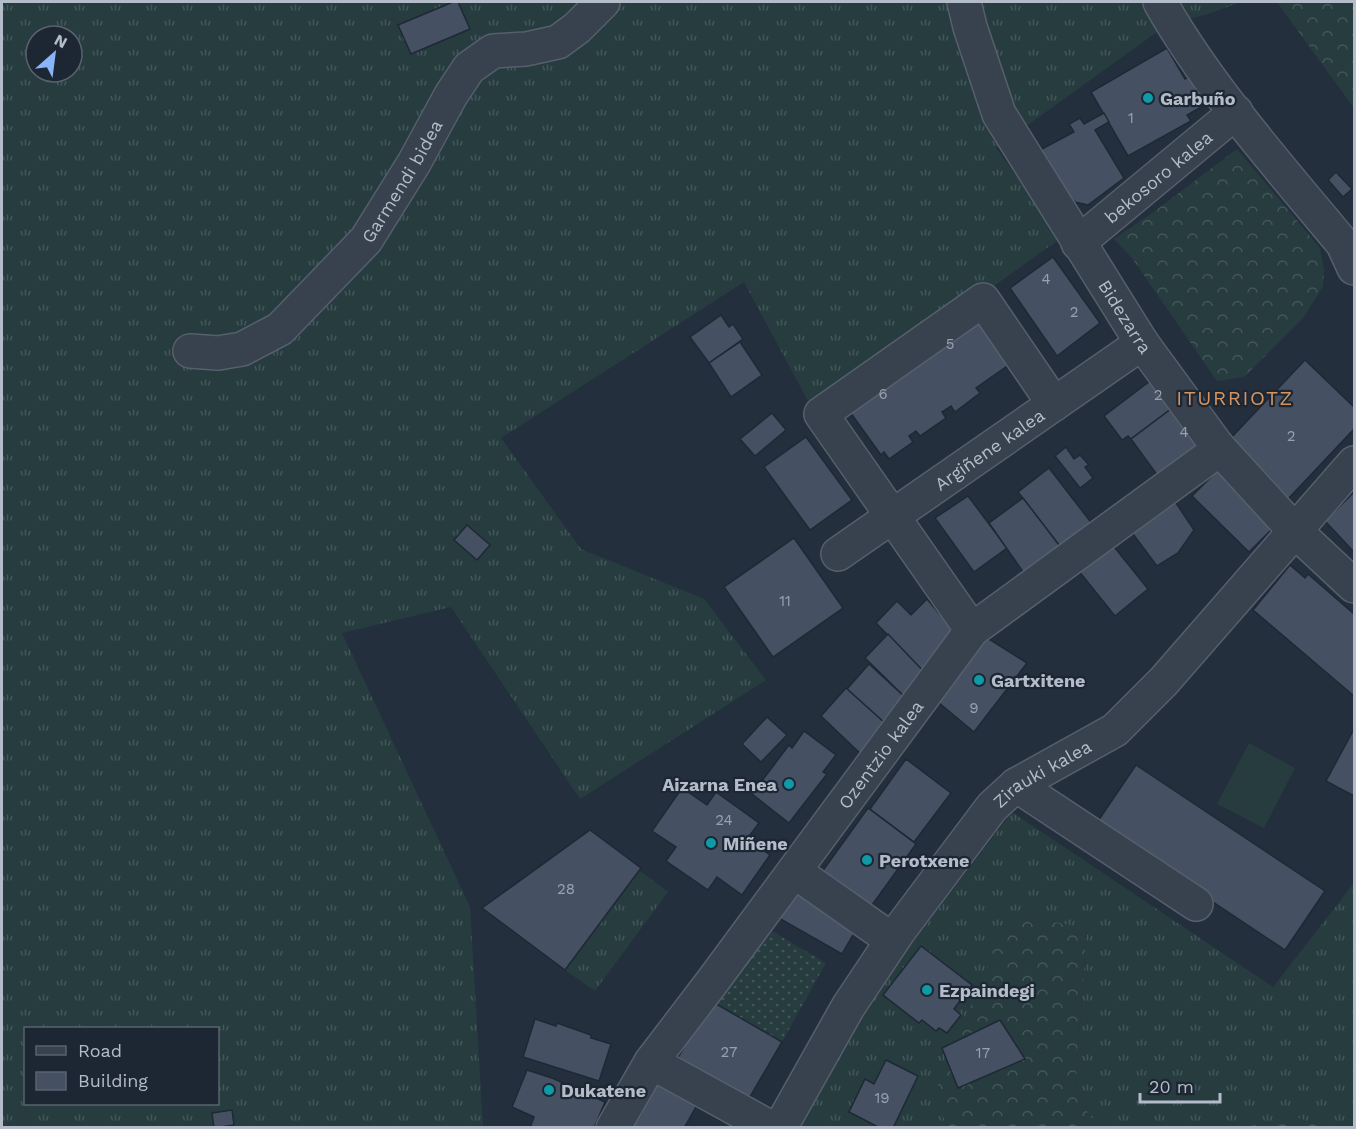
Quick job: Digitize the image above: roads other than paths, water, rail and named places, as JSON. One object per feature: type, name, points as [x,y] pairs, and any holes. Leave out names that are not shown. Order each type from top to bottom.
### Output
[{"type":"street","name":"Garmendi bidea","points":[[190,351],[218,354],[242,349],[280,329],[366,240],[414,164],[469,68],[493,51],[526,49],[558,42],[577,28],[603,2]]},
{"type":"street","name":"Bidezarra","points":[[964,2],[999,114],[1142,343],[1218,447],[1294,530],[1354,586]]},
{"type":"street","points":[[1160,2],[1197,59],[1236,112],[1343,244],[1354,268]]},
{"type":"street","name":"bekosoro kalea","points":[[1078,243],[1236,112]]},
{"type":"street","points":[[1297,188],[1354,234]]},
{"type":"street","points":[[972,630],[821,414],[983,300],[1054,404]]},
{"type":"street","name":"Argiñene kalea","points":[[838,554],[1142,343]]},
{"type":"street","name":"Ozentzio kalea","points":[[613,1128],[651,1062],[972,630],[1209,457],[1218,447]]},
{"type":"street","name":"Zirauki kalea","points":[[780,1128],[848,1007],[892,940],[992,807],[1016,785],[1116,730],[1164,681],[1354,463]]},
{"type":"street","points":[[1016,785],[1196,904]]},
{"type":"street","points":[[794,871],[892,940]]},
{"type":"street","points":[[651,1062],[771,1128]]},
{"type":"place","name":"Garbuño","points":[[1148,98]]},
{"type":"place","name":"Gartxitene","points":[[979,680]]},
{"type":"place","name":"Aizarna Enea","points":[[789,784]]},
{"type":"place","name":"Miñene","points":[[711,843]]},
{"type":"place","name":"Perotxene","points":[[867,860]]},
{"type":"place","name":"Ezpaindegi","points":[[927,990]]},
{"type":"place","name":"Dukatene","points":[[549,1090]]},
{"type":"district","name":"ITURRIOTZ","points":[[1235,398]]}]
